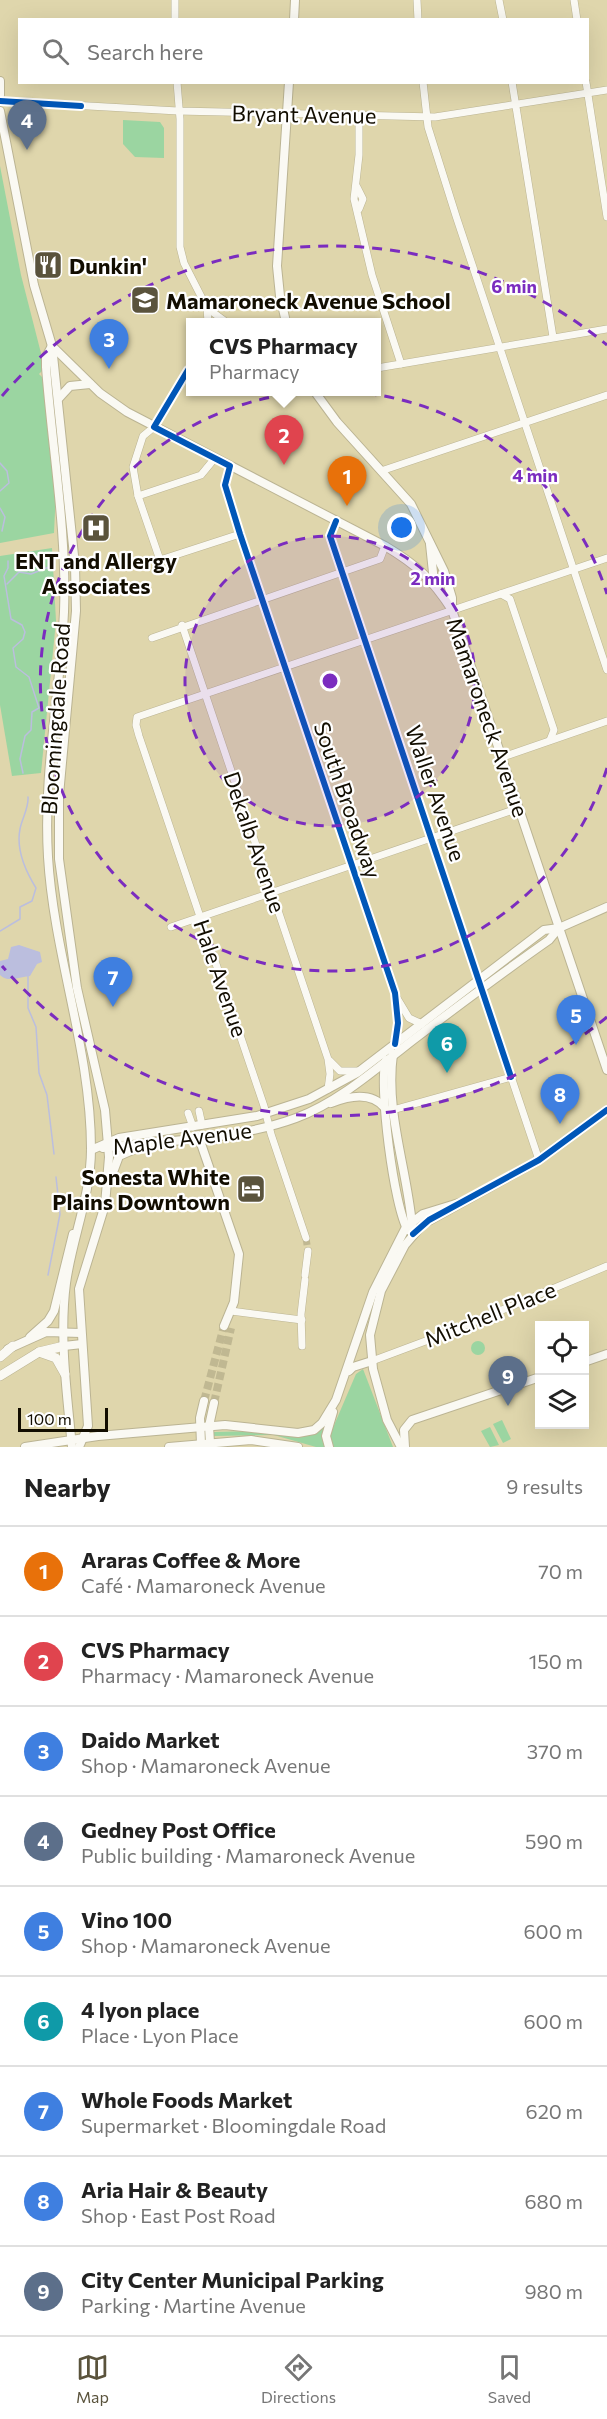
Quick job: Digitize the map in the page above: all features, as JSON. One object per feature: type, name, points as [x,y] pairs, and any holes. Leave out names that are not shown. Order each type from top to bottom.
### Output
[{"type":"highway","points":[[0,1355],[13,1346]]},
{"type":"highway","points":[[0,1376],[39,1352],[64,1346]]},
{"type":"highway","points":[[39,1352],[56,1358],[65,1374]]},
{"type":"main road","points":[[294,18],[296,0]]},
{"type":"main road","points":[[0,81],[0,95]]},
{"type":"main road","points":[[285,318],[280,296],[278,266],[289,84]]},
{"type":"main road","name":"Mamaroneck Avenue","points":[[0,111],[34,285],[52,346],[90,384],[119,407],[385,546],[420,568],[434,582],[452,610],[607,1070]]},
{"type":"main road","name":"Bloomingdale Road","points":[[52,346],[72,513],[76,585],[61,757],[59,859],[75,974],[103,1099],[109,1144],[105,1205],[81,1278],[79,1299],[88,1426],[79,1447]]},
{"type":"main road","name":"Bloomingdale Road","points":[[52,346],[46,357],[46,367],[60,491],[64,613],[46,793],[48,860],[64,969],[84,1064],[91,1150],[66,1284],[65,1374],[72,1443]]},
{"type":"main road","points":[[59,398],[70,386],[90,384]]},
{"type":"main road","points":[[318,396],[337,422],[411,504],[447,580],[453,598],[452,610]]},
{"type":"main road","points":[[430,544],[434,582]]},
{"type":"main road","name":"Maple Avenue","points":[[109,1144],[162,1144],[201,1139],[269,1126],[317,1109],[393,1056],[544,930],[559,928],[607,907]]},
{"type":"main road","name":"Maple Avenue","points":[[91,1150],[109,1144],[266,1114],[328,1089],[360,1070],[481,984]]},
{"type":"main road","name":"South Broadway","points":[[389,1110],[395,1044]]},
{"type":"main road","name":"South Broadway","points":[[395,1044],[385,1062],[382,1077],[397,1140],[410,1228]]},
{"type":"main road","points":[[317,1109],[347,1098],[366,1096],[378,1100],[389,1110]]},
{"type":"main road","points":[[403,1447],[387,1420],[372,1360],[370,1335],[377,1302],[410,1228],[539,1160],[607,1110]]},
{"type":"main road","points":[[197,1126],[238,1251],[237,1284],[227,1327]]},
{"type":"main road","points":[[105,1205],[119,1156],[132,1149],[162,1144]]},
{"type":"main road","points":[[329,1447],[326,1436],[336,1400],[374,1292],[410,1228],[438,1207],[462,1202]]},
{"type":"main road","points":[[30,1337],[48,1321],[54,1311],[82,1205]]},
{"type":"main road","points":[[13,1346],[30,1337],[52,1331],[81,1333]]},
{"type":"main road","points":[[64,1346],[82,1344]]},
{"type":"main road","points":[[589,1361],[607,1354]]},
{"type":"main road","points":[[344,1380],[353,1367],[372,1360]]},
{"type":"main road","points":[[403,1447],[404,1430],[412,1420],[535,1379]]},
{"type":"main road","points":[[25,1447],[72,1443],[83,1438],[237,1425],[309,1432],[322,1423],[336,1400]]},
{"type":"main road","points":[[205,1444],[204,1427],[209,1402]]},
{"type":"main road","points":[[170,1447],[263,1441],[298,1447]]},
{"type":"street","points":[[175,0],[175,18]]},
{"type":"street","points":[[417,0],[418,18]]},
{"type":"street","points":[[500,0],[502,18]]},
{"type":"street","points":[[574,0],[577,18]]},
{"type":"street","points":[[177,84],[180,248],[184,263],[207,308],[208,318]]},
{"type":"street","points":[[423,84],[426,117],[498,346],[607,670]]},
{"type":"street","points":[[513,84],[553,337]]},
{"type":"street","points":[[586,84],[607,217]]},
{"type":"street","name":"Bryant Avenue","points":[[0,101],[178,111],[426,117],[607,90]]},
{"type":"street","points":[[359,116],[357,187],[354,199],[359,209],[372,275],[401,364]]},
{"type":"street","points":[[207,308],[221,318]]},
{"type":"street","points":[[381,367],[607,329]]},
{"type":"street","points":[[186,374],[154,427],[143,436],[136,453],[133,475],[138,496],[160,560],[240,534]]},
{"type":"street","points":[[381,471],[607,395]]},
{"type":"street","points":[[138,496],[201,475],[214,458]]},
{"type":"street","name":"South Broadway","points":[[230,466],[225,481],[240,534],[394,993],[398,1023],[395,1044]]},
{"type":"street","name":"Waller Avenue","points":[[336,521],[330,536],[344,571],[539,1160]]},
{"type":"street","points":[[152,638],[182,625],[380,559],[385,546]]},
{"type":"street","points":[[205,692],[607,558]]},
{"type":"street","points":[[501,594],[510,599],[554,730],[550,740]]},
{"type":"street","name":"Dekalb Avenue","points":[[182,625],[328,1059],[330,1074],[328,1089]]},
{"type":"street","name":"Hale Avenue","points":[[205,692],[140,714],[136,719],[306,1238]]},
{"type":"street","points":[[503,757],[607,721]]},
{"type":"street","points":[[171,927],[519,808]]},
{"type":"street","name":"South Broadway","points":[[394,993],[409,1018],[422,1024]]},
{"type":"street","points":[[328,1059],[340,1071],[360,1070]]},
{"type":"street","points":[[389,1110],[511,1077]]},
{"type":"street","points":[[197,1126],[199,1111]]},
{"type":"street","points":[[188,1113],[197,1126]]},
{"type":"street","points":[[302,1346],[308,1251]]},
{"type":"street","name":"Mitchell Place","points":[[372,1360],[447,1333],[607,1266]]},
{"type":"street","points":[[231,1311],[302,1320]]},
{"type":"green space","points":[[123,120],[160,122],[164,128],[164,158],[135,157],[123,144]]},
{"type":"green space","points":[[0,166],[21,275],[43,361],[43,370],[39,374],[43,378],[56,490],[54,533],[0,543]]},
{"type":"green space","points":[[52,548],[56,621],[41,773],[12,776],[0,705],[0,556]]},
{"type":"green space","points":[[478,1341],[483,1343],[485,1348],[483,1353],[478,1355],[473,1353],[471,1348],[473,1343]]},
{"type":"green space","points":[[363,1369],[393,1447],[316,1447],[274,1435],[212,1436],[214,1432],[253,1431],[302,1436],[315,1434],[323,1427],[332,1430],[356,1374]]},
{"type":"green space","points":[[502,1420],[511,1439],[503,1443],[493,1424]]},
{"type":"green space","points":[[490,1427],[499,1445],[490,1447],[481,1431]]},
{"type":"water","points":[[19,945],[40,952],[42,962],[37,964],[30,976],[10,979],[3,977],[0,975],[0,961],[8,959],[11,947]]},
{"type":"waterway","points":[[0,463],[7,471],[9,483],[0,491]]},
{"type":"waterway","points":[[0,508],[5,517],[2,531]]},
{"type":"waterway","points":[[8,561],[8,568],[4,576],[11,619],[22,625],[25,632],[23,639],[13,648],[16,667],[29,677],[39,708],[32,712],[31,730],[25,736],[20,759],[23,773]]},
{"type":"waterway","points":[[7,584],[19,572],[31,574],[49,567]]},
{"type":"waterway","points":[[0,931],[20,919],[20,907],[32,901],[36,888],[25,868],[19,844],[20,829],[28,797]]},
{"type":"waterway","points":[[28,976],[28,1008],[36,1027],[39,1073],[47,1095],[54,1154]]},
{"type":"waterway","points":[[48,1275],[60,1214],[56,1177]]},
{"type":"tunnel","points":[[306,1238],[308,1251]]},
{"type":"tunnel","points":[[204,1401],[224,1326]]},
{"type":"tunnel","points":[[214,1403],[231,1328]]},
{"type":"cycle path","points":[[0,101],[81,106]]},
{"type":"cycle path","points":[[186,373],[154,427],[230,466],[225,485],[240,534],[395,993],[398,1023],[395,1044]]},
{"type":"cycle path","points":[[336,521],[330,536],[511,1077]]},
{"type":"cycle path","points":[[413,1234],[429,1220],[539,1160],[607,1110]]},
{"type":"place","name":"Gedney Post Office","points":[[27,150]]},
{"type":"place","name":"Dunkin'","points":[[48,265]]},
{"type":"place","name":"Mamaroneck Avenue School","points":[[145,300]]},
{"type":"place","name":"Daido Market","points":[[109,369]]},
{"type":"place","name":"CVS Pharmacy","points":[[284,465]]},
{"type":"place","name":"Araras Coffee & More","points":[[347,506]]},
{"type":"place","name":"ENT and Allergy Associates","points":[[96,528]]},
{"type":"place","name":"Whole Foods Market","points":[[113,1007]]},
{"type":"place","name":"Vino 100","points":[[576,1045]]},
{"type":"place","name":"4 lyon place","points":[[447,1073]]},
{"type":"place","name":"Aria Hair & Beauty","points":[[560,1124]]},
{"type":"place","name":"Sonesta White Plains Downtown","points":[[251,1189]]},
{"type":"place","name":"City Center Municipal Parking","points":[[508,1406]]}]
